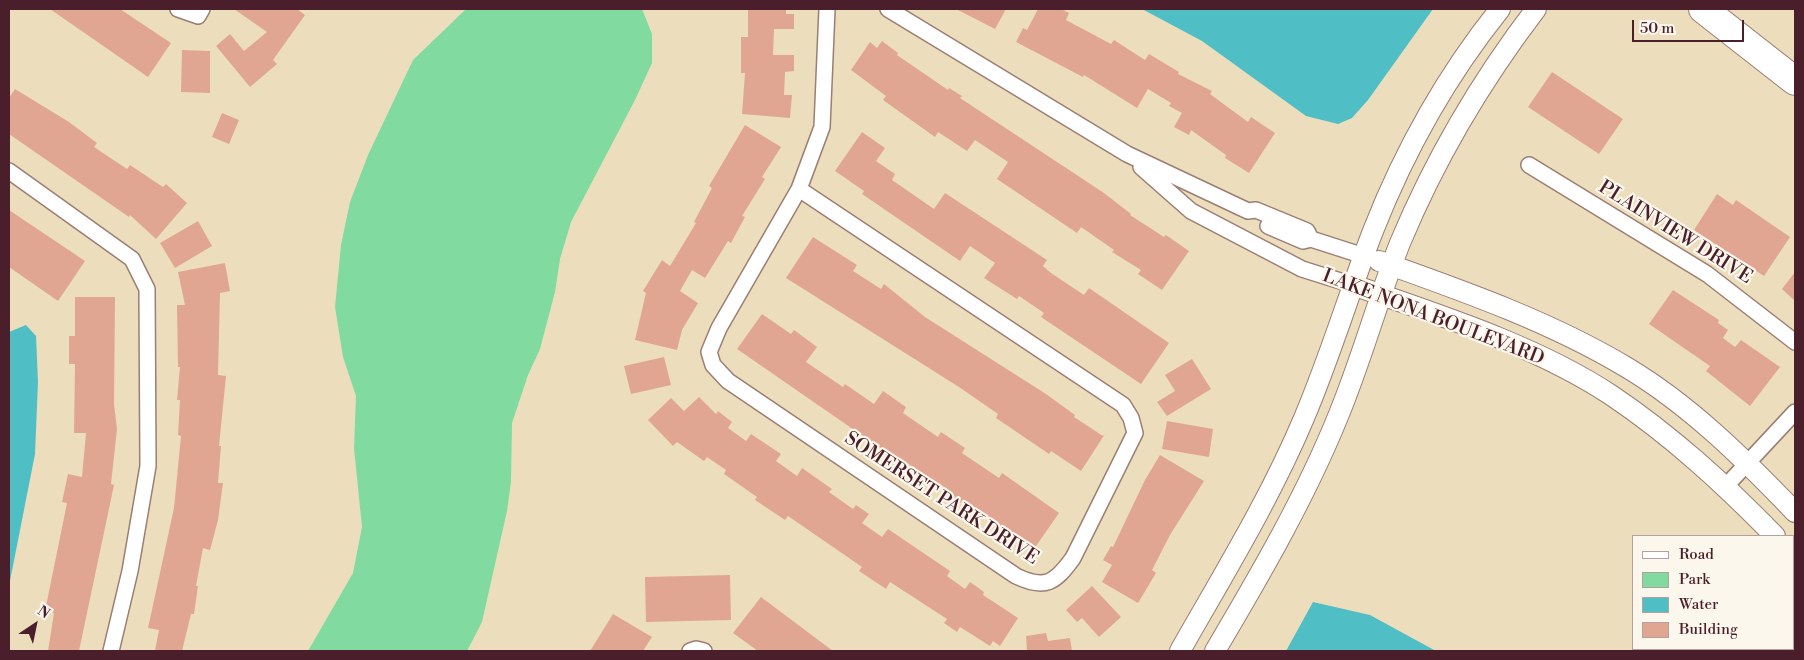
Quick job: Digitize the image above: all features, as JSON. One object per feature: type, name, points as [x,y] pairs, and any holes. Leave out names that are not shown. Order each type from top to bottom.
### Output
[{"type":"highway","points":[[1703,9],[1795,81]]},
{"type":"street","points":[[178,9],[198,16],[202,9]]},
{"type":"street","name":"SOMERSET PARK DRIVE","points":[[799,189],[1123,405],[1131,418],[1135,433],[1073,558],[1060,576],[1046,584],[1031,583],[1016,576],[728,381],[713,365],[709,352],[719,328],[799,189],[822,127],[828,9]]},
{"type":"street","name":"LAKE NONA BOULEVARD","points":[[888,9],[1127,154],[1248,212],[1256,210],[1266,220],[1307,231],[1311,239],[1487,300],[1558,330],[1627,368],[1690,413],[1748,463],[1795,512]]},
{"type":"street","points":[[1180,651],[1268,494],[1303,420],[1364,256],[1408,154],[1450,80],[1500,9]]},
{"type":"street","points":[[1215,651],[1312,474],[1339,414],[1391,266],[1417,204],[1457,124],[1505,49],[1536,9]]},
{"type":"street","name":"LAKE NONA BOULEVARD","points":[[1127,154],[1191,211],[1302,269],[1353,285],[1475,330],[1544,359],[1602,390],[1670,437],[1726,486],[1774,535]]},
{"type":"street","name":"PLAINVIEW DRIVE","points":[[1529,166],[1708,274],[1795,342]]},
{"type":"street","points":[[9,171],[132,258],[147,289],[148,466],[130,571],[111,651]]},
{"type":"street","points":[[1255,244],[1266,220]]},
{"type":"street","points":[[1726,486],[1795,412]]},
{"type":"street","points":[[690,651],[696,649],[704,651]]},
{"type":"green space","points":[[466,9],[642,9],[652,34],[652,63],[635,100],[571,222],[560,259],[555,292],[540,349],[528,375],[512,423],[511,482],[507,511],[482,622],[467,651],[308,651],[353,573],[362,527],[354,448],[356,396],[343,357],[335,307],[341,245],[350,202],[368,155],[413,60]]},
{"type":"water","points":[[1142,9],[1433,9],[1368,100],[1352,118],[1338,124],[1306,116],[1202,41]]},
{"type":"water","points":[[26,325],[36,336],[38,382],[35,454],[9,586],[9,332]]},
{"type":"water","points":[[1313,602],[1370,615],[1436,651],[1286,651]]},
{"type":"building","points":[[50,9],[120,9],[171,43],[148,77]]},
{"type":"building","points":[[234,9],[297,9],[305,15],[273,60],[277,64],[250,87],[216,46],[230,34],[244,51],[267,32]]},
{"type":"building","points":[[748,9],[786,9],[786,14],[794,14],[794,29],[774,29],[773,55],[794,55],[794,71],[785,72],[784,95],[792,95],[790,118],[742,114],[745,73],[741,73],[741,37],[748,37]]},
{"type":"building","points":[[956,9],[1006,9],[995,29]]},
{"type":"building","points":[[1038,9],[1061,9],[1069,13],[1066,20],[1111,44],[1114,40],[1145,60],[1149,54],[1179,72],[1178,74],[1212,91],[1210,94],[1248,122],[1251,117],[1275,133],[1249,173],[1225,158],[1226,155],[1191,130],[1189,135],[1174,127],[1182,113],[1169,106],[1171,103],[1148,89],[1137,108],[1084,75],[1083,77],[1016,42],[1023,28],[1027,30]]},
{"type":"building","points":[[882,41],[898,53],[897,55],[948,90],[949,88],[962,96],[960,98],[1104,193],[1130,215],[1164,237],[1166,235],[1189,251],[1162,290],[1138,274],[1141,270],[1112,252],[1114,250],[1081,227],[1077,233],[997,179],[1008,162],[975,140],[967,151],[938,132],[935,137],[883,100],[886,96],[851,70],[870,42],[877,48]]},
{"type":"building","points":[[182,50],[210,51],[210,93],[181,92]]},
{"type":"building","points":[[1552,72],[1623,119],[1599,154],[1528,107]]},
{"type":"building","points":[[15,89],[69,122],[97,143],[94,147],[127,169],[130,165],[163,187],[166,184],[187,203],[156,239],[130,215],[129,217],[9,134],[9,98]]},
{"type":"building","points":[[222,113],[239,120],[229,144],[212,137]]},
{"type":"building","points":[[745,125],[781,147],[762,177],[765,179],[742,216],[745,217],[731,243],[728,241],[705,278],[692,270],[680,291],[698,303],[682,330],[677,350],[635,340],[646,293],[643,291],[662,260],[670,266],[696,223],[694,222],[712,188],[709,186]]},
{"type":"building","points":[[862,132],[885,148],[876,161],[895,174],[892,180],[934,209],[945,193],[1047,260],[1043,266],[1051,273],[1084,295],[1089,288],[1169,343],[1141,384],[1041,317],[1044,313],[1019,296],[1017,299],[984,278],[995,263],[970,246],[960,261],[862,194],[864,191],[835,171]]},
{"type":"building","points":[[1717,194],[1733,205],[1736,200],[1790,237],[1764,276],[1694,230]]},
{"type":"building","points":[[9,210],[85,261],[58,301],[9,267]]},
{"type":"building","points":[[198,221],[212,246],[175,268],[160,243]]},
{"type":"building","points":[[813,237],[857,265],[853,271],[881,289],[884,284],[925,317],[1046,394],[1075,415],[1074,417],[1103,436],[1105,434],[1081,471],[1051,451],[1049,454],[996,418],[998,414],[959,387],[786,278]]},
{"type":"building","points":[[225,263],[230,291],[220,293],[218,375],[226,376],[219,446],[221,446],[218,483],[223,483],[218,520],[210,550],[203,548],[196,586],[198,586],[194,614],[191,614],[182,651],[155,651],[159,630],[148,628],[174,508],[181,436],[178,435],[180,400],[177,400],[180,367],[178,367],[177,305],[185,305],[178,272]]},
{"type":"building","points":[[1795,272],[1795,301],[1782,289]]},
{"type":"building","points":[[1673,290],[1719,320],[1718,323],[1728,330],[1723,338],[1735,347],[1741,340],[1780,367],[1750,406],[1706,371],[1710,366],[1649,324]]},
{"type":"building","points":[[75,297],[115,297],[114,404],[117,429],[111,484],[114,485],[79,651],[48,651],[54,613],[45,611],[67,503],[62,502],[68,474],[82,477],[86,433],[74,433],[75,364],[69,364],[69,336],[75,336]]},
{"type":"building","points":[[762,314],[791,334],[794,330],[817,347],[806,362],[843,387],[845,384],[874,404],[883,391],[906,407],[903,413],[938,437],[941,432],[965,448],[962,453],[999,478],[1002,473],[1059,513],[1034,549],[963,500],[961,503],[945,492],[947,489],[901,459],[899,461],[737,349]]},
{"type":"building","points":[[664,357],[671,385],[631,394],[624,366]]},
{"type":"building","points":[[1192,359],[1211,389],[1167,416],[1157,402],[1175,391],[1165,375]]},
{"type":"building","points":[[699,397],[716,414],[718,411],[732,422],[728,428],[746,441],[751,434],[781,454],[776,461],[797,476],[802,468],[832,489],[829,492],[853,509],[856,505],[869,514],[862,523],[882,537],[888,529],[950,571],[947,576],[965,589],[970,582],[984,592],[983,595],[1018,618],[1000,646],[993,641],[990,646],[960,627],[957,632],[944,623],[947,619],[890,582],[886,589],[859,571],[862,567],[788,516],[785,520],[755,500],[757,497],[724,474],[726,470],[707,457],[704,461],[677,442],[673,446],[648,420],[671,398],[684,411]]},
{"type":"building","points":[[1167,421],[1213,429],[1209,457],[1162,449]]},
{"type":"building","points":[[1160,455],[1204,481],[1170,535],[1152,570],[1156,573],[1138,603],[1102,582],[1112,565],[1103,560],[1111,546],[1113,547],[1145,480]]},
{"type":"building","points":[[730,575],[731,620],[646,622],[645,577]]},
{"type":"building","points":[[1092,586],[1121,617],[1099,637],[1082,618],[1077,622],[1066,610]]},
{"type":"building","points":[[761,597],[833,651],[758,651],[733,633]]},
{"type":"building","points":[[613,614],[652,637],[643,651],[590,651]]},
{"type":"building","points":[[1046,633],[1048,641],[1070,638],[1072,651],[1027,651],[1026,636]]}]
